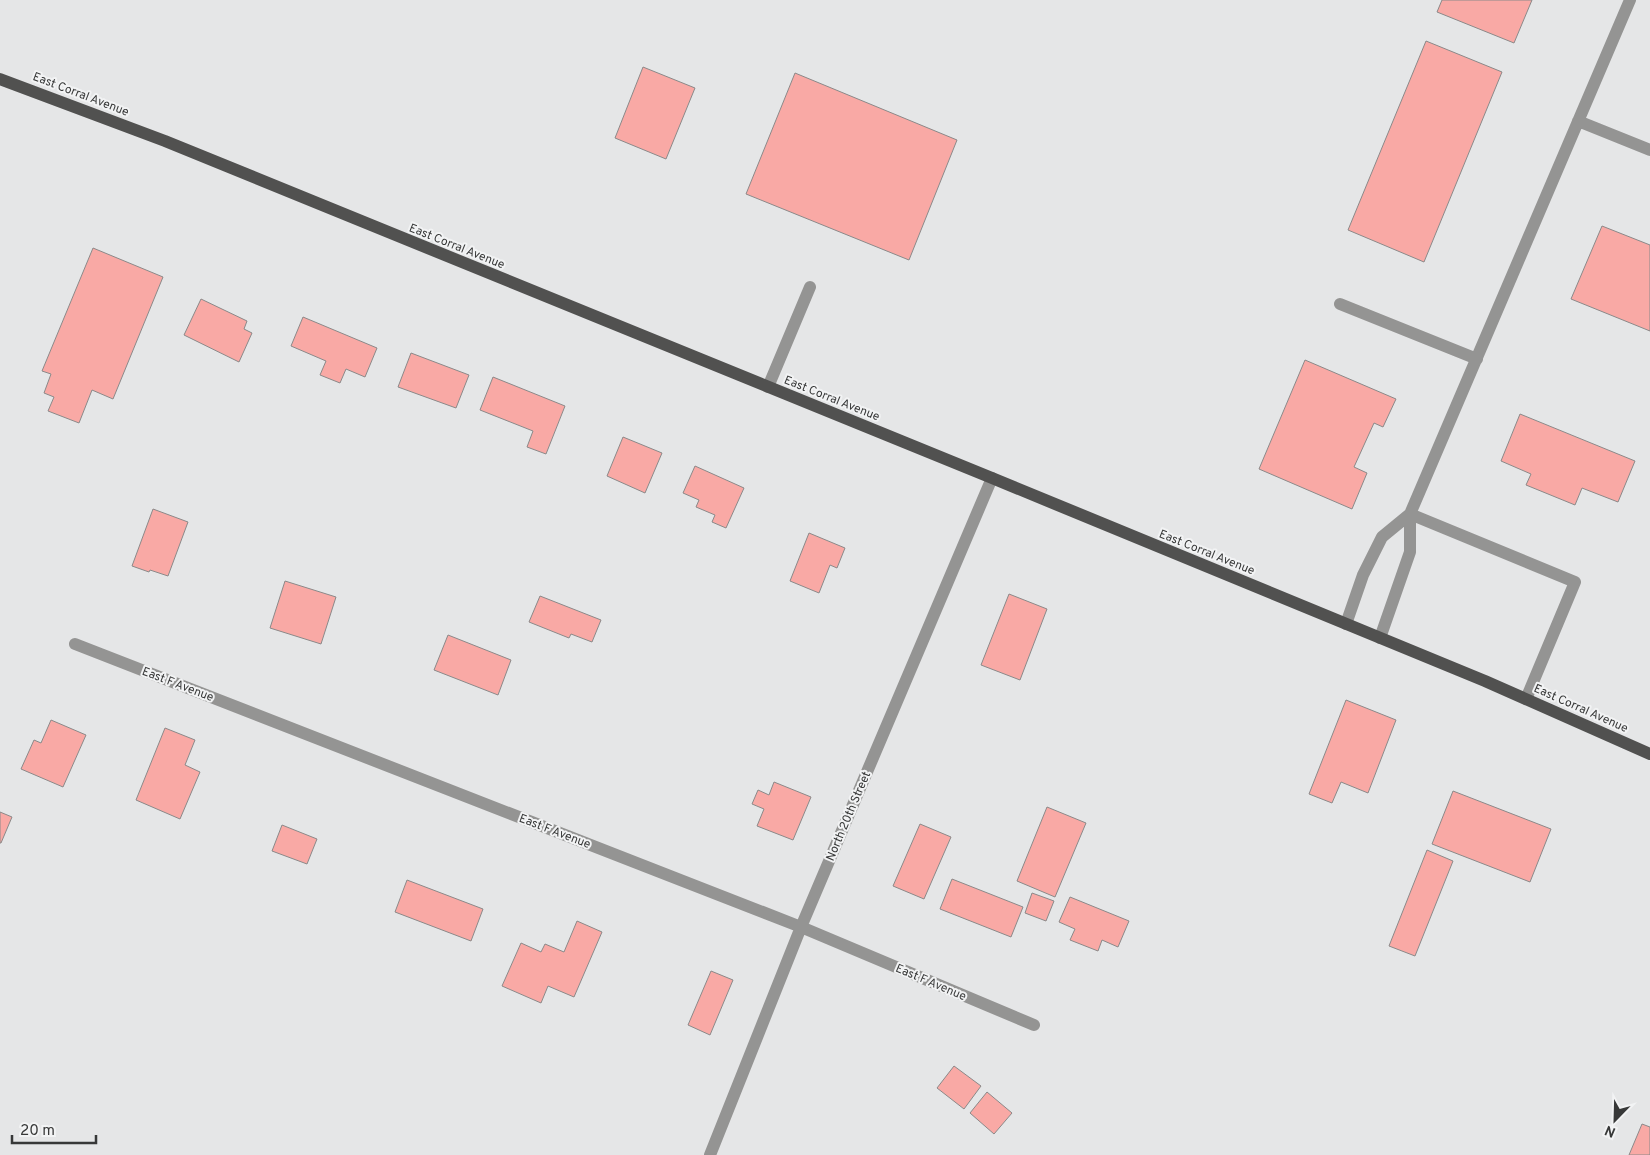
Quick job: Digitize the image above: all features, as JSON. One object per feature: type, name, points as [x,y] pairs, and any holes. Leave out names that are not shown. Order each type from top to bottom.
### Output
[{"type":"main road","name":"East Corral Avenue","points":[[0,79],[165,141],[992,478],[1526,699],[1650,754]]},
{"type":"street","points":[[1380,638],[1410,552],[1410,514],[1630,0]]},
{"type":"street","points":[[1578,122],[1650,150]]},
{"type":"street","points":[[768,387],[810,287]]},
{"type":"street","points":[[1340,304],[1476,359]]},
{"type":"street","name":"North 20th Street","points":[[710,1155],[801,927],[992,478]]},
{"type":"street","points":[[1346,624],[1362,575],[1382,537],[1410,514]]},
{"type":"street","points":[[1410,514],[1575,582],[1526,699]]},
{"type":"street","name":"East F Avenue","points":[[75,644],[801,927],[1034,1024]]},
{"type":"building","points":[[1442,0],[1532,0],[1514,43],[1437,12]]},
{"type":"building","points":[[1426,41],[1502,72],[1424,262],[1348,230]]},
{"type":"building","points":[[643,67],[695,88],[666,159],[615,138]]},
{"type":"building","points":[[795,73],[957,140],[909,260],[746,194]]},
{"type":"building","points":[[1602,226],[1650,245],[1650,331],[1571,299]]},
{"type":"building","points":[[93,248],[163,277],[113,399],[92,390],[79,423],[48,411],[54,397],[44,393],[51,374],[42,371]]},
{"type":"building","points":[[201,299],[247,321],[244,329],[252,333],[239,362],[184,335]]},
{"type":"building","points":[[303,317],[377,348],[365,377],[346,369],[340,383],[320,375],[326,361],[291,346]]},
{"type":"building","points":[[411,353],[469,375],[456,408],[398,387]]},
{"type":"building","points":[[1305,360],[1396,399],[1383,427],[1374,423],[1354,467],[1367,473],[1352,509],[1259,469]]},
{"type":"building","points":[[493,377],[565,406],[546,454],[527,447],[533,431],[480,410]]},
{"type":"building","points":[[1520,414],[1635,461],[1618,502],[1582,488],[1575,505],[1526,485],[1531,474],[1501,461]]},
{"type":"building","points":[[623,437],[662,453],[645,493],[607,476]]},
{"type":"building","points":[[695,466],[744,488],[726,528],[712,522],[715,515],[696,507],[699,500],[683,493]]},
{"type":"building","points":[[153,509],[188,522],[168,576],[132,566]]},
{"type":"building","points":[[809,533],[845,548],[837,568],[830,565],[819,593],[790,581]]},
{"type":"building","points":[[285,581],[336,597],[321,644],[270,628]]},
{"type":"building","points":[[1009,594],[1047,609],[1020,680],[981,665]]},
{"type":"building","points":[[540,596],[601,620],[592,642],[571,634],[569,638],[529,622]]},
{"type":"building","points":[[448,635],[511,660],[498,695],[434,670]]},
{"type":"building","points":[[1346,700],[1396,720],[1368,793],[1341,782],[1332,803],[1309,794]]},
{"type":"building","points":[[51,720],[86,735],[63,787],[21,769],[34,740],[41,743]]},
{"type":"building","points":[[165,728],[195,740],[185,765],[200,772],[180,819],[136,800]]},
{"type":"building","points":[[774,782],[811,797],[793,840],[757,826],[764,809],[752,804],[758,790],[769,795]]},
{"type":"building","points":[[1453,791],[1551,829],[1530,882],[1432,844]]},
{"type":"building","points":[[1047,807],[1086,823],[1055,897],[1017,881]]},
{"type":"building","points":[[0,812],[12,817],[1,843],[0,843]]},
{"type":"building","points":[[920,824],[951,837],[924,899],[893,886]]},
{"type":"building","points":[[282,825],[317,839],[307,864],[272,851]]},
{"type":"building","points":[[1427,850],[1453,861],[1415,956],[1389,946]]},
{"type":"building","points":[[952,879],[1023,907],[1011,937],[940,909]]},
{"type":"building","points":[[407,880],[483,909],[471,941],[395,912]]},
{"type":"building","points":[[1032,893],[1054,901],[1046,921],[1025,913]]},
{"type":"building","points":[[1070,897],[1129,921],[1118,947],[1102,940],[1098,951],[1070,940],[1075,929],[1059,922]]},
{"type":"building","points":[[577,921],[602,932],[574,997],[548,986],[541,1003],[502,986],[521,943],[541,952],[545,944],[564,952]]},
{"type":"building","points":[[711,971],[733,980],[710,1035],[688,1025]]},
{"type":"building","points":[[954,1066],[981,1086],[964,1109],[937,1088]]},
{"type":"building","points":[[987,1092],[1012,1113],[994,1134],[970,1113]]},
{"type":"building","points":[[1642,1124],[1650,1127],[1650,1155],[1629,1155]]}]
